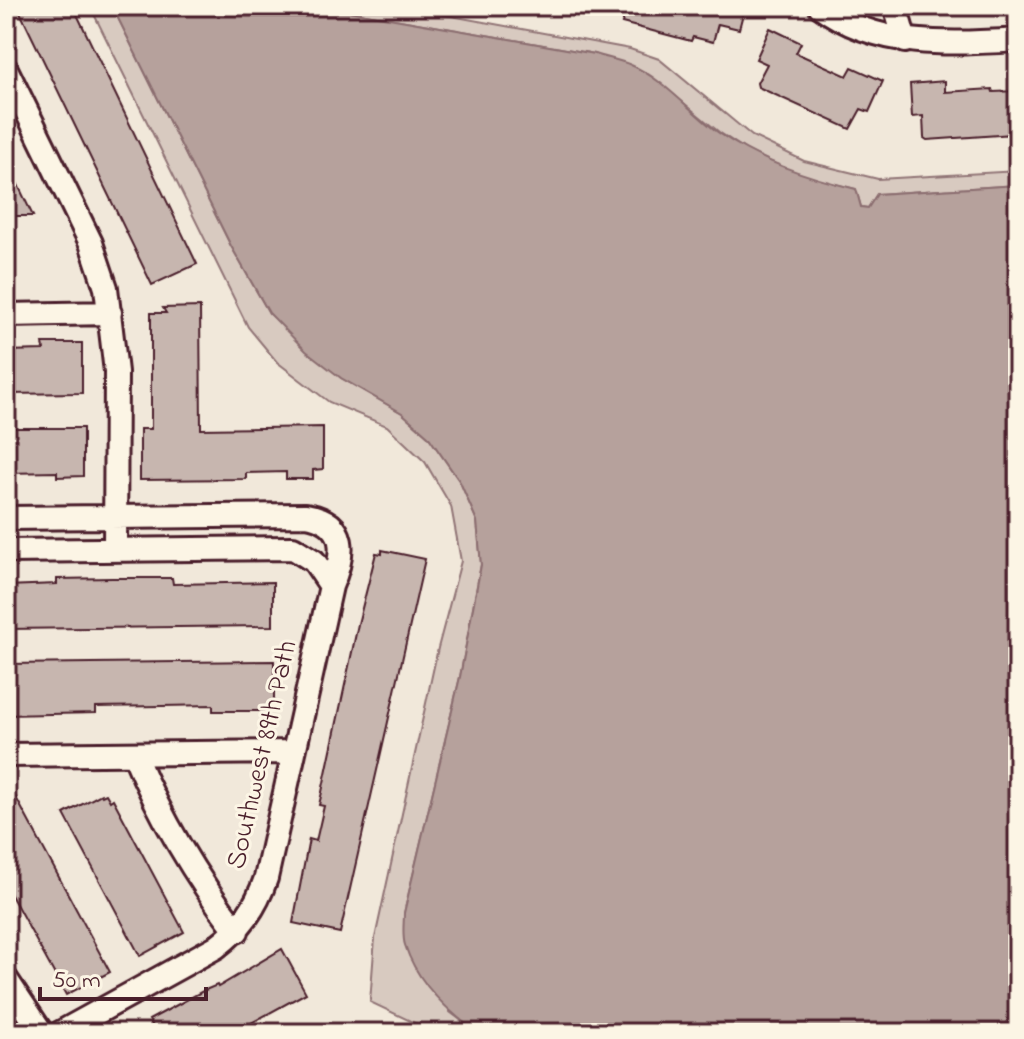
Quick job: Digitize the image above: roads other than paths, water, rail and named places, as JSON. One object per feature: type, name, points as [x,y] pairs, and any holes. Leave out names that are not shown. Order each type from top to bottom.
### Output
[{"type":"street","points":[[820,6],[837,17],[905,41],[958,43],[1018,40]]},
{"type":"street","points":[[895,6],[905,41]]},
{"type":"street","points":[[6,69],[91,243],[102,272],[116,372],[115,550]]},
{"type":"street","points":[[6,315],[110,313]]},
{"type":"street","name":"Southwest 89th Path","points":[[116,518],[317,517],[330,524],[339,536],[339,568],[331,586],[261,893],[237,931]]},
{"type":"street","points":[[6,518],[116,518]]},
{"type":"street","points":[[6,551],[293,548],[314,561],[331,586]]},
{"type":"street","points":[[6,755],[294,752]]},
{"type":"street","points":[[60,1033],[200,957],[237,931],[180,850],[153,800],[134,754]]},
{"type":"street","points":[[6,979],[42,1033]]}]
